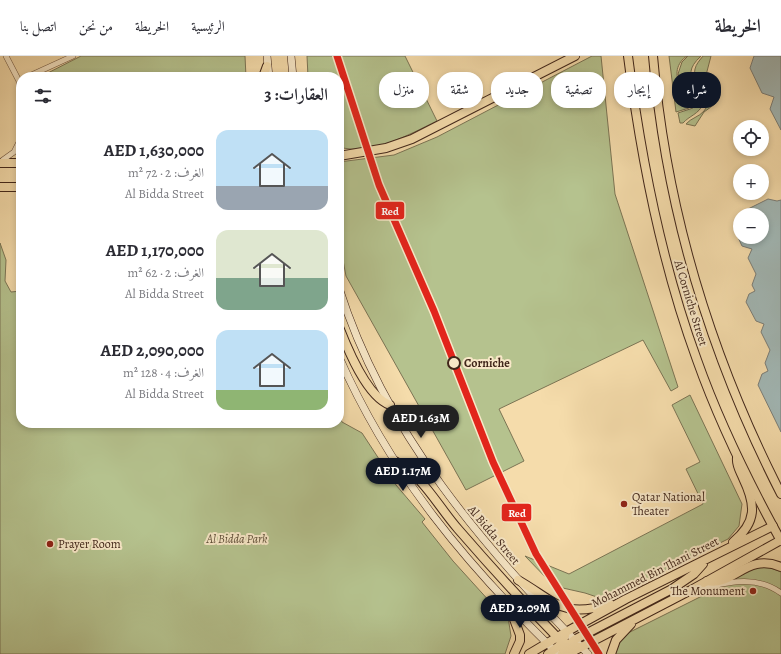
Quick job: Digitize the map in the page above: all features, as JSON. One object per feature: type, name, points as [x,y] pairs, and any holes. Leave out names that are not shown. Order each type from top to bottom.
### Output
[{"type":"main road","points":[[267,56],[268,72]]},
{"type":"main road","points":[[291,56],[293,72]]},
{"type":"main road","points":[[344,154],[386,148],[424,134],[575,56]]},
{"type":"main road","name":"Al Corniche Street","points":[[628,56],[646,173],[667,264],[697,362],[738,456],[777,526],[781,540]]},
{"type":"main road","name":"Al Corniche Street","points":[[652,56],[658,105],[671,180],[686,246],[702,302],[737,399],[781,494]]},
{"type":"main road","points":[[265,72],[267,66]]},
{"type":"main road","points":[[0,163],[16,163]]},
{"type":"main road","points":[[0,187],[16,187]]},
{"type":"main road","name":"Al Bidda Street","points":[[344,301],[363,349],[390,406],[408,437],[442,488],[467,521],[518,580],[566,632]]},
{"type":"main road","points":[[344,338],[353,359],[375,396],[390,406]]},
{"type":"main road","points":[[344,367],[365,411],[411,488],[443,530],[547,643]]},
{"type":"main road","points":[[724,551],[744,532],[752,514],[751,497],[737,465],[738,456]]},
{"type":"main road","points":[[393,460],[404,466],[421,482],[462,533],[563,648],[672,589],[694,574],[706,560]]},
{"type":"main road","name":"Mohammed Bin Thani Street","points":[[563,648],[566,632],[626,599],[777,526]]},
{"type":"main road","name":"Mohammed Bin Thani Street","points":[[529,654],[547,643],[563,648],[581,647],[691,590],[781,540]]},
{"type":"main road","points":[[707,581],[719,581],[750,566],[760,563],[774,564],[781,567]]},
{"type":"main road","points":[[518,580],[552,602],[573,610],[593,609],[626,599]]},
{"type":"main road","points":[[507,601],[520,635],[520,641],[514,654]]},
{"type":"main road","points":[[611,654],[616,640],[638,618]]},
{"type":"main road","points":[[581,647],[588,654]]},
{"type":"street","points":[[6,56],[16,74]]},
{"type":"street","points":[[38,72],[73,56]]},
{"type":"street","points":[[0,163],[14,152],[16,148]]},
{"type":"street","name":"Mohammed Bin Thani Street","points":[[691,590],[743,581],[766,584],[781,593]]},
{"type":"green space","points":[[81,56],[245,56],[246,72],[50,72]]},
{"type":"green space","points":[[307,56],[405,56],[413,72],[379,72],[379,108],[429,108],[429,105],[437,121],[389,143],[364,149],[344,148],[344,72],[308,72]]},
{"type":"green space","points":[[592,56],[601,56],[603,72],[561,72]]},
{"type":"green space","points":[[669,56],[687,56],[679,65],[677,72],[672,72],[672,80]]},
{"type":"green space","points":[[688,56],[701,56],[694,64],[691,72],[679,72],[682,62]]},
{"type":"green space","points":[[703,56],[711,56],[707,72],[695,72],[696,65]]},
{"type":"green space","points":[[551,77],[551,108],[606,108],[606,105],[615,194],[678,387],[671,391],[643,340],[499,409],[524,461],[466,490],[346,276],[344,265],[344,161],[394,155],[437,137],[492,108],[543,108],[543,82]]},
{"type":"green space","points":[[676,108],[689,108],[676,112]]},
{"type":"green space","points":[[693,108],[700,108],[683,123],[680,123],[678,113]]},
{"type":"green space","points":[[706,108],[710,108],[704,112],[695,126],[686,124],[690,120],[704,111]]},
{"type":"green space","name":"Al Bidda Park","points":[[0,243],[6,260],[5,281],[11,292],[16,292],[16,428],[344,428],[344,423],[362,433],[396,485],[425,519],[422,522],[453,561],[501,614],[508,617],[511,636],[505,654],[0,654]]},
{"type":"green space","points":[[690,395],[742,504],[739,526],[728,539],[606,600],[585,593],[554,586],[525,556],[569,574],[703,504],[686,469],[700,462],[672,405]]},
{"type":"green space","points":[[766,566],[781,572],[781,654],[613,654],[624,635],[700,597],[740,574],[754,568]]},
{"type":"water","points":[[754,56],[781,56],[781,130],[770,109],[774,97],[762,93],[750,68]]},
{"type":"water","points":[[769,199],[777,201],[781,200],[781,432],[758,385],[762,374],[768,371],[765,363],[770,350],[761,332],[764,324],[756,321],[746,302],[749,294],[755,291],[752,285],[756,274],[748,258],[752,249],[742,246],[741,244],[769,244],[769,208],[750,208]]},
{"type":"transit line","name":"Red","points":[[337,56],[342,72]]},
{"type":"transit line","name":"Red","points":[[344,78],[379,185],[434,311],[493,462],[536,554],[599,654]]},
{"type":"place","name":"Corniche","points":[[454,363]]},
{"type":"place","name":"Qatar National Theater","points":[[624,504]]},
{"type":"place","name":"Prayer Room","points":[[50,544]]},
{"type":"place","name":"The Monument","points":[[753,591]]}]
